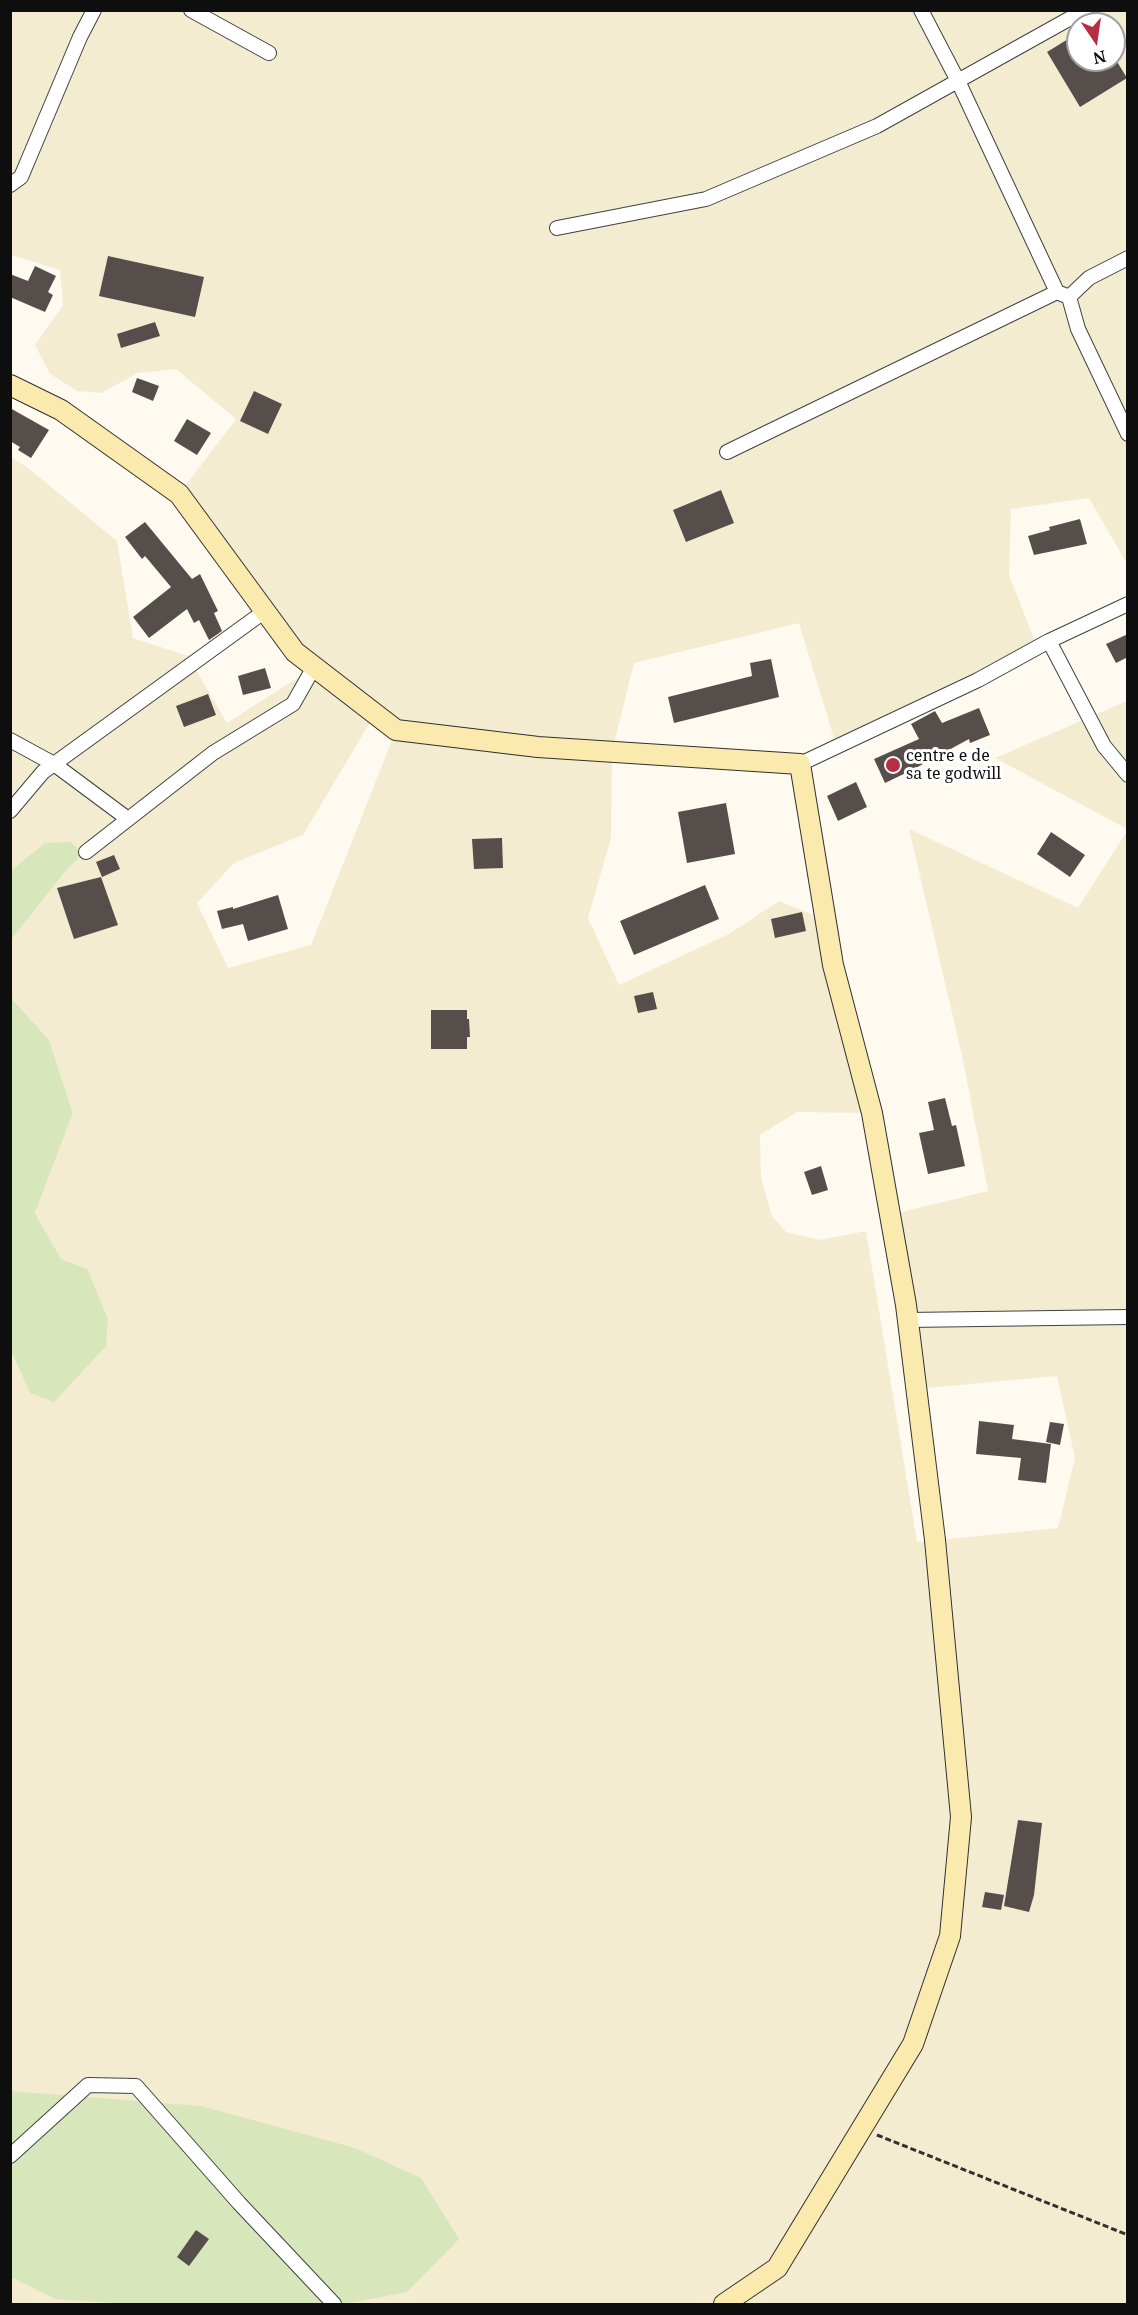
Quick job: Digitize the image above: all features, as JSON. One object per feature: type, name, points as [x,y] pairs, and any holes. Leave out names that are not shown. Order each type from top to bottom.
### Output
[{"type":"street","points":[[10,185],[21,177],[94,10]]},
{"type":"street","points":[[190,10],[269,53]]},
{"type":"street","points":[[921,10],[1063,294],[1128,434]]},
{"type":"street","points":[[557,228],[706,199],[876,126],[1085,10]]},
{"type":"street","points":[[728,452],[1063,294],[1128,258]]},
{"type":"street","points":[[10,385],[62,410],[179,494],[296,652],[396,730],[537,747],[800,764],[978,680],[1049,641],[1128,604]]},
{"type":"street","points":[[10,811],[43,772],[265,611]]},
{"type":"street","points":[[1049,641],[1104,746],[1128,775]]},
{"type":"street","points":[[86,852],[213,753],[293,704],[314,667]]},
{"type":"street","points":[[10,740],[54,764],[128,819]]},
{"type":"street","points":[[724,2304],[777,2268],[913,2044],[950,1936],[961,1816],[935,1540],[907,1320],[872,1113],[833,964],[800,764]]},
{"type":"street","points":[[907,1320],[1128,1317]]},
{"type":"street","points":[[10,2156],[88,2085],[136,2086],[239,2203],[334,2304]]},
{"type":"path","points":[[861,2129],[1128,2235]]},
{"type":"shaded area","points":[[11,11],[1127,11],[1127,564],[1089,498],[1011,509],[1009,575],[1040,654],[980,684],[837,748],[799,623],[634,663],[612,752],[611,838],[588,918],[619,985],[729,934],[779,901],[826,920],[872,1113],[797,1112],[760,1135],[761,1178],[772,1216],[786,1232],[820,1240],[866,1231],[917,1542],[1058,1528],[1075,1458],[1057,1376],[916,1389],[890,1215],[988,1191],[963,1060],[909,829],[1078,908],[1127,831],[1127,2304],[11,2304],[10,1352],[30,1393],[87,1269],[61,1259],[35,1213],[73,1113],[49,1040],[13,1000],[10,982],[11,940],[82,853],[45,843],[11,870],[11,457],[28,468],[117,541],[133,638],[188,656],[227,723],[314,667],[179,494],[236,419],[176,369],[138,373],[101,393],[77,391],[50,374],[35,345],[63,305],[60,270],[11,255]],"holes":[[[375,714],[396,730],[311,945],[228,968],[197,903],[234,863],[303,835]]]},
{"type":"shaded area","points":[[1127,701],[1127,829],[995,758]]},
{"type":"green space","points":[[70,842],[83,853],[64,873],[11,940],[11,870],[45,843]]},
{"type":"green space","points":[[10,982],[13,1000],[49,1040],[73,1113],[35,1213],[61,1259],[87,1269],[108,1319],[106,1346],[54,1402],[30,1393],[11,1352]]},
{"type":"green space","points":[[10,2091],[201,2106],[355,2148],[421,2178],[459,2239],[407,2292],[344,2304],[128,2304],[55,2299],[11,2277]]},
{"type":"building","points":[[1066,40],[1066,72],[1123,72],[1127,78],[1080,107],[1047,52]]},
{"type":"building","points":[[108,256],[204,277],[195,317],[99,296]]},
{"type":"building","points":[[35,266],[56,276],[48,292],[53,295],[45,312],[10,297],[10,274],[28,281]]},
{"type":"building","points":[[155,322],[160,336],[121,348],[117,334]]},
{"type":"building","points":[[137,378],[159,386],[153,401],[132,392]]},
{"type":"building","points":[[254,391],[282,404],[268,434],[240,421]]},
{"type":"building","points":[[10,408],[49,430],[31,458],[18,450],[20,447],[10,441]]},
{"type":"building","points":[[187,419],[211,433],[197,455],[174,441]]},
{"type":"building","points":[[721,490],[734,523],[686,542],[673,510]]},
{"type":"building","points":[[1080,519],[1087,544],[1034,555],[1028,536],[1050,530],[1049,527]]},
{"type":"building","points":[[145,522],[192,579],[200,574],[218,611],[214,613],[222,631],[209,640],[199,620],[194,623],[187,609],[149,638],[133,617],[171,587],[145,556],[142,559],[125,537]]},
{"type":"building","points":[[1128,634],[1128,657],[1116,663],[1106,644]]},
{"type":"building","points":[[771,659],[779,697],[674,723],[668,697],[752,676],[750,663]]},
{"type":"building","points":[[265,668],[271,688],[243,695],[238,676]]},
{"type":"building","points":[[208,694],[216,715],[184,727],[176,706]]},
{"type":"building","points":[[979,708],[990,735],[970,743],[969,739],[885,783],[874,759],[919,739],[911,724],[935,711],[942,723]]},
{"type":"building","points":[[856,782],[867,807],[838,821],[827,796]]},
{"type":"building","points":[[726,803],[735,854],[687,863],[678,812]]},
{"type":"building","points":[[1051,832],[1085,855],[1070,877],[1037,854]]},
{"type":"building","points":[[502,838],[503,868],[474,869],[472,839]]},
{"type":"building","points":[[114,855],[120,869],[102,877],[96,862]]},
{"type":"building","points":[[101,877],[118,925],[74,939],[57,888]]},
{"type":"building","points":[[705,885],[719,919],[634,955],[620,921]]},
{"type":"building","points":[[278,895],[288,929],[248,941],[243,924],[222,929],[217,911],[233,907],[233,909]]},
{"type":"building","points":[[802,912],[806,931],[775,938],[771,919]]},
{"type":"building","points":[[653,992],[657,1009],[638,1013],[634,996]]},
{"type":"building","points":[[431,1010],[467,1010],[470,1037],[467,1037],[467,1049],[431,1049]]},
{"type":"building","points":[[945,1098],[952,1126],[956,1125],[965,1166],[928,1174],[919,1133],[934,1130],[928,1102]]},
{"type":"building","points":[[821,1166],[828,1190],[812,1195],[804,1172]]},
{"type":"building","points":[[979,1421],[1014,1425],[1012,1439],[1051,1444],[1046,1483],[1018,1480],[1021,1458],[976,1454]]},
{"type":"building","points":[[1050,1422],[1064,1424],[1060,1445],[1046,1442]]},
{"type":"building","points":[[1018,1820],[1042,1823],[1034,1895],[1029,1912],[1004,1906]]},
{"type":"building","points":[[985,1892],[1004,1895],[1001,1910],[982,1907]]},
{"type":"building","points":[[196,2230],[209,2239],[189,2266],[177,2257]]},
{"type":"place","name":"centre e de sa te godwill","points":[[893,765]]}]
